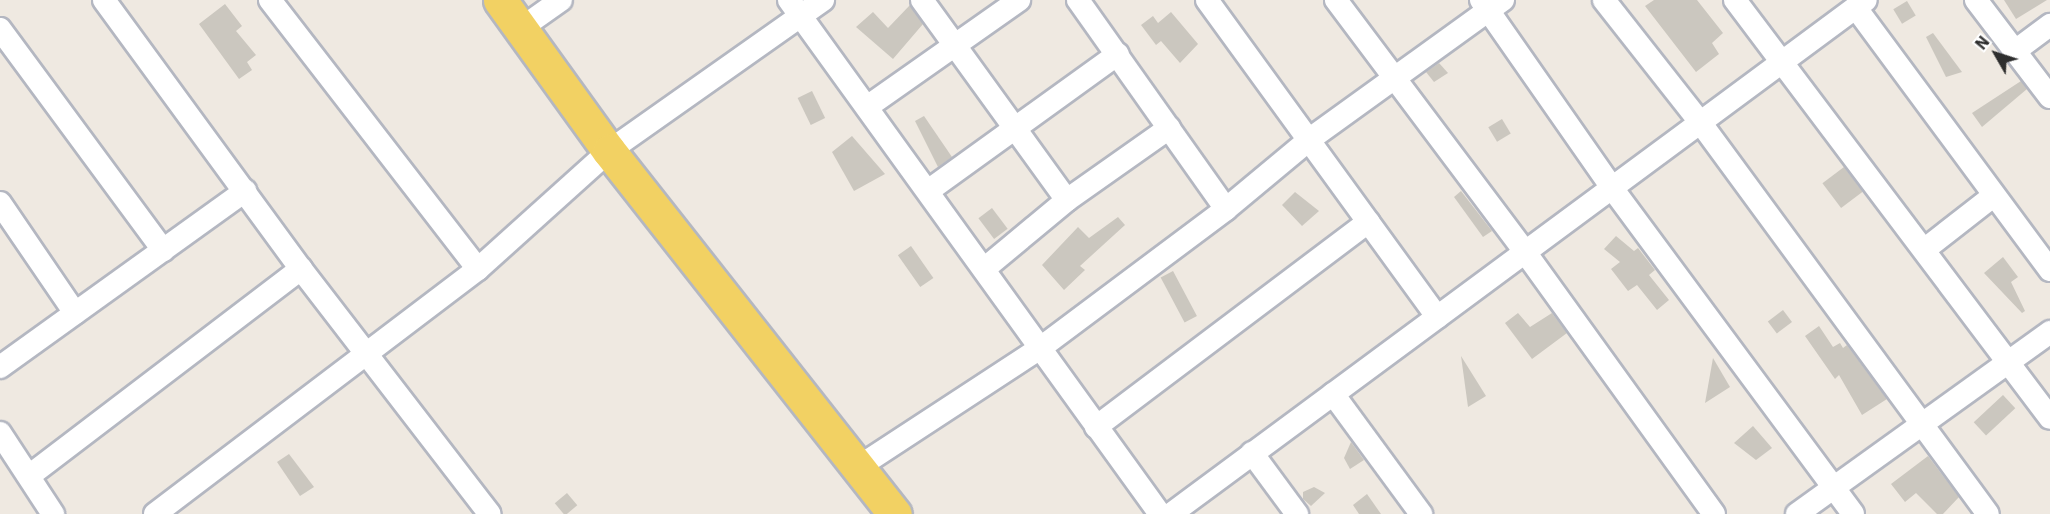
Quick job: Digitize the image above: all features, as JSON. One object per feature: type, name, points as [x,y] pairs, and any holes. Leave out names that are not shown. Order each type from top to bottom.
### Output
[{"type":"main road","points":[[500,0],[609,151],[860,466],[895,514]]},
{"type":"street","points":[[104,0],[301,269],[490,514]]},
{"type":"street","points":[[270,0],[478,269]]},
{"type":"street","points":[[520,29],[561,0]]},
{"type":"street","points":[[155,514],[478,269],[609,151],[795,8],[823,0]]},
{"type":"street","points":[[922,0],[1067,201]]},
{"type":"street","points":[[867,107],[1019,0]]},
{"type":"street","points":[[1078,0],[1226,209]]},
{"type":"street","points":[[1207,0],[1437,317]]},
{"type":"street","points":[[1336,0],[1393,79],[1525,252],[1714,514]]},
{"type":"street","points":[[1604,0],[1700,122],[1918,423],[1988,514]]},
{"type":"street","points":[[1735,0],[2050,418]]},
{"type":"street","points":[[1976,0],[2050,97]]},
{"type":"street","points":[[860,466],[1039,349],[1226,209],[1310,139],[1393,79],[1491,3],[1611,188],[1853,514]]},
{"type":"street","points":[[1171,514],[1861,4],[1993,196],[2050,270]]},
{"type":"street","points":[[795,8],[1160,514]]},
{"type":"street","points":[[2015,51],[2050,25]]},
{"type":"street","points":[[0,29],[162,250]]},
{"type":"street","points":[[928,191],[1118,54]]},
{"type":"street","points":[[984,269],[1067,201],[1169,128]]},
{"type":"street","points":[[0,367],[245,191]]},
{"type":"street","points":[[1924,250],[1993,196]]},
{"type":"street","points":[[0,203],[75,313]]},
{"type":"street","points":[[1096,427],[1368,222]]},
{"type":"street","points":[[29,476],[301,269]]},
{"type":"street","points":[[1797,514],[1918,423],[2050,332]]},
{"type":"street","points":[[1333,394],[1421,514]]},
{"type":"street","points":[[0,433],[53,514]]},
{"type":"street","points":[[1252,453],[1297,514]]},
{"type":"building","points":[[1654,0],[1697,0],[1723,33],[1712,43],[1719,54],[1696,72],[1645,6]]},
{"type":"building","points":[[2004,0],[2047,0],[2016,19]]},
{"type":"building","points":[[1907,1],[1916,16],[1902,24],[1893,9]]},
{"type":"building","points":[[225,4],[242,26],[236,31],[256,55],[247,62],[252,70],[239,79],[199,24]]},
{"type":"building","points":[[910,5],[923,24],[893,59],[856,27],[873,12],[888,28]]},
{"type":"building","points":[[1171,12],[1198,44],[1180,63],[1161,41],[1156,45],[1141,25],[1153,16],[1158,23]]},
{"type":"building","points":[[1933,33],[1962,72],[1946,77],[1926,37]]},
{"type":"building","points":[[1439,63],[1448,73],[1434,82],[1426,72]]},
{"type":"building","points":[[2021,81],[2027,89],[1982,127],[1972,113]]},
{"type":"building","points":[[812,91],[825,118],[811,125],[798,98]]},
{"type":"building","points":[[924,116],[952,157],[938,167],[915,121]]},
{"type":"building","points":[[1502,119],[1511,134],[1497,142],[1488,127]]},
{"type":"building","points":[[852,136],[885,174],[854,191],[832,152]]},
{"type":"building","points":[[1844,167],[1863,192],[1841,208],[1822,183]]},
{"type":"building","points":[[1461,191],[1492,231],[1483,237],[1454,197]]},
{"type":"building","points":[[1295,192],[1319,211],[1302,226],[1282,205]]},
{"type":"building","points":[[992,208],[1008,229],[994,239],[978,218]]},
{"type":"building","points":[[1118,217],[1125,225],[1080,266],[1085,270],[1064,290],[1042,265],[1078,227],[1089,238]]},
{"type":"building","points":[[1616,236],[1634,251],[1638,248],[1655,270],[1649,275],[1669,300],[1657,310],[1637,285],[1628,291],[1611,269],[1620,262],[1604,249]]},
{"type":"building","points":[[911,246],[933,278],[920,287],[898,255]]},
{"type":"building","points":[[2003,257],[2018,277],[2011,282],[2025,311],[2022,313],[1984,273]]},
{"type":"building","points":[[1173,271],[1197,316],[1185,323],[1161,278]]},
{"type":"building","points":[[1783,310],[1792,322],[1777,333],[1768,321]]},
{"type":"building","points":[[1518,313],[1530,327],[1552,313],[1567,333],[1532,359],[1505,323]]},
{"type":"building","points":[[1819,326],[1833,347],[1840,343],[1843,348],[1847,345],[1887,399],[1862,415],[1839,375],[1835,379],[1805,336]]},
{"type":"building","points":[[1461,356],[1486,396],[1468,407]]},
{"type":"building","points":[[1713,358],[1730,387],[1705,403]]},
{"type":"building","points":[[2003,395],[2015,408],[1986,435],[1974,422]]},
{"type":"building","points":[[1753,426],[1772,448],[1756,460],[1734,443]]},
{"type":"building","points":[[1351,442],[1364,460],[1350,469],[1344,458]]},
{"type":"building","points":[[289,454],[314,487],[300,496],[277,462]]},
{"type":"building","points":[[1928,456],[1959,497],[1943,514],[1937,514],[1916,493],[1905,502],[1891,484]]},
{"type":"building","points":[[1314,487],[1325,493],[1311,506],[1303,499],[1303,492]]},
{"type":"building","points":[[567,493],[577,505],[564,514],[555,503]]},
{"type":"building","points":[[1367,494],[1381,514],[1359,514],[1353,505]]}]
